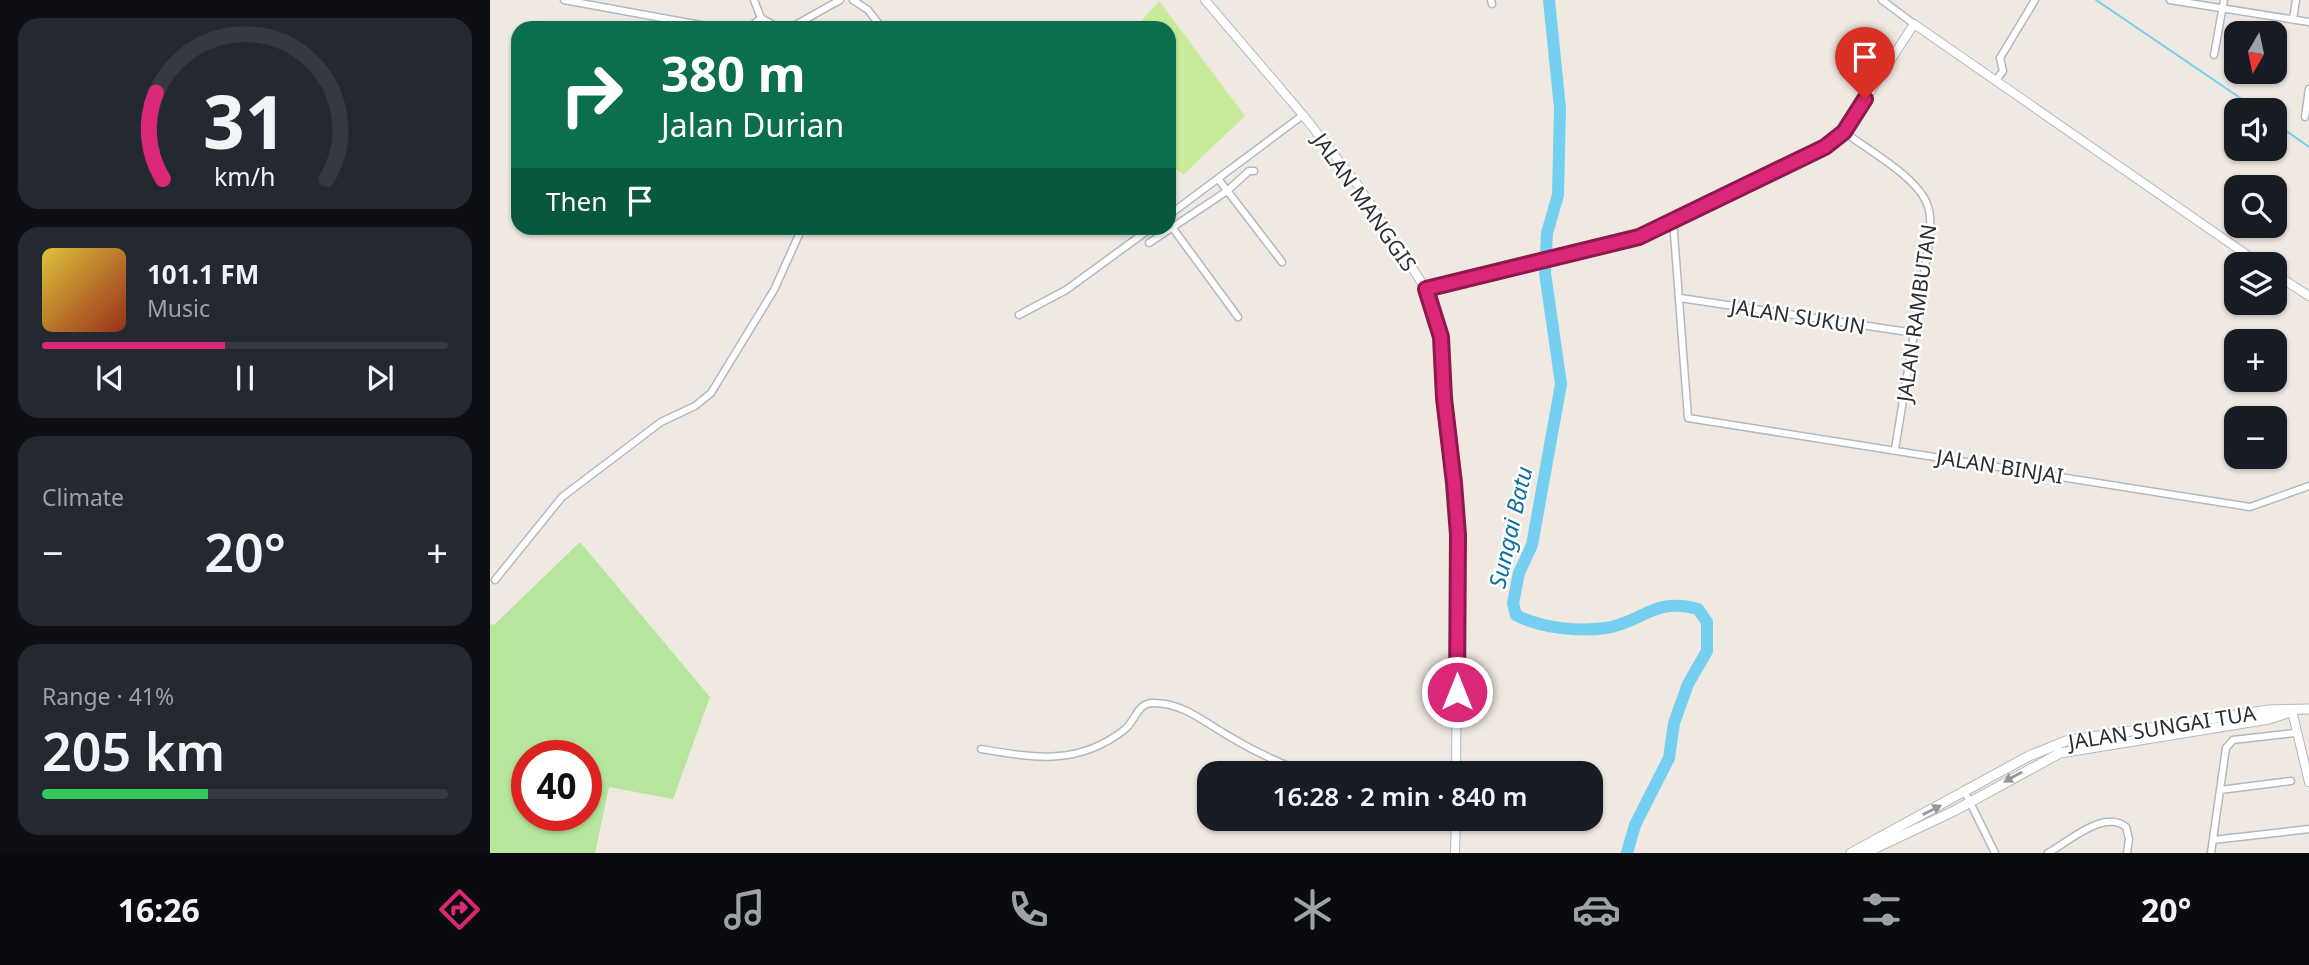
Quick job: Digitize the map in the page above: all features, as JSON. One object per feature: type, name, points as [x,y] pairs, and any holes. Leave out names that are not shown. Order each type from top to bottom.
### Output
[{"type":"main road","name":"JALAN SUNGAI TUA","points":[[1851,853],[2029,756],[2076,739],[2269,710],[2309,709]]},
{"type":"main road","name":"JALAN SUNGAI TUA","points":[[1865,853],[1966,804],[2044,759],[2077,748],[2269,719],[2291,711]]},
{"type":"street","points":[[564,0],[679,21]]},
{"type":"street","points":[[754,0],[764,21]]},
{"type":"street","points":[[801,21],[840,0]]},
{"type":"street","points":[[853,0],[868,10],[877,21]]},
{"type":"street","name":"JALAN MANGGIS","points":[[1205,0],[1303,115],[1357,184],[1426,289],[1441,337],[1458,535],[1456,761]]},
{"type":"street","points":[[1882,0],[2243,252]]},
{"type":"street","points":[[1996,80],[2003,71],[2000,58],[2035,0]]},
{"type":"street","points":[[2170,0],[2309,22]]},
{"type":"street","points":[[2214,55],[2224,0]]},
{"type":"street","points":[[2293,19],[2296,0]]},
{"type":"street","points":[[1426,289],[1639,237],[1825,147],[1844,132],[1914,24]]},
{"type":"street","points":[[2305,117],[2309,89]]},
{"type":"street","points":[[1176,210],[1303,115]]},
{"type":"street","name":"JALAN RAMBUTAN","points":[[1844,132],[1909,181],[1927,204],[1929,242],[1895,449]]},
{"type":"street","points":[[1176,222],[1227,191],[1249,171],[1254,171]]},
{"type":"street","points":[[1219,180],[1282,262]]},
{"type":"street","points":[[1673,220],[1680,298]]},
{"type":"street","points":[[1176,232],[1238,317]]},
{"type":"street","points":[[495,580],[562,497],[651,429],[695,407],[712,393],[774,290],[799,235]]},
{"type":"street","points":[[1018,315],[1066,290],[1141,235]]},
{"type":"street","points":[[1149,243],[1159,235]]},
{"type":"street","points":[[2287,282],[2309,296]]},
{"type":"street","name":"JALAN SUKUN","points":[[1680,298],[1915,333]]},
{"type":"street","name":"JALAN BINJAI","points":[[1680,298],[1688,418],[2250,507],[2309,486]]},
{"type":"street","points":[[981,749],[1044,759],[1069,757],[1125,730],[1141,706],[1152,702],[1197,715],[1260,753],[1279,761]]},
{"type":"street","points":[[2291,711],[2309,782]]},
{"type":"street","points":[[2211,853],[2226,748],[2233,740],[2295,733]]},
{"type":"street","points":[[2220,790],[2291,781]]},
{"type":"street","points":[[1965,792],[1966,804]]},
{"type":"street","points":[[1956,797],[1966,804],[1976,817],[1995,853]]},
{"type":"street","points":[[2048,853],[2098,824],[2123,824],[2129,839],[2127,853]]},
{"type":"street","points":[[2213,840],[2309,829]]},
{"type":"street","points":[[1455,853],[1456,831]]},
{"type":"street","points":[[2063,845],[2066,853]]},
{"type":"green space","points":[[1159,1],[1174,21],[1141,21]]},
{"type":"green space","points":[[1176,24],[1245,116],[1183,175],[1176,168]]},
{"type":"green space","points":[[580,542],[710,697],[673,799],[609,787],[602,820],[602,740],[511,740],[511,831],[600,831],[595,853],[490,853],[490,624],[494,625]]},
{"type":"waterway","name":"Sungai Batu","points":[[1549,0],[1560,108],[1558,195],[1547,233],[1545,273],[1561,384],[1532,545],[1519,573],[1513,603],[1516,615],[1548,626],[1595,629],[1619,625],[1659,608],[1682,606],[1698,609],[1707,622],[1707,651],[1688,684],[1674,723],[1669,758],[1635,825],[1627,853]]},
{"type":"waterway","points":[[2096,0],[2240,98]]},
{"type":"waterway","points":[[2287,131],[2309,147]]},
{"type":"route","points":[[1457,692],[1458,535],[1444,398],[1441,337],[1439,323],[1426,289],[1639,237],[1825,147],[1844,132],[1865,99]]}]
